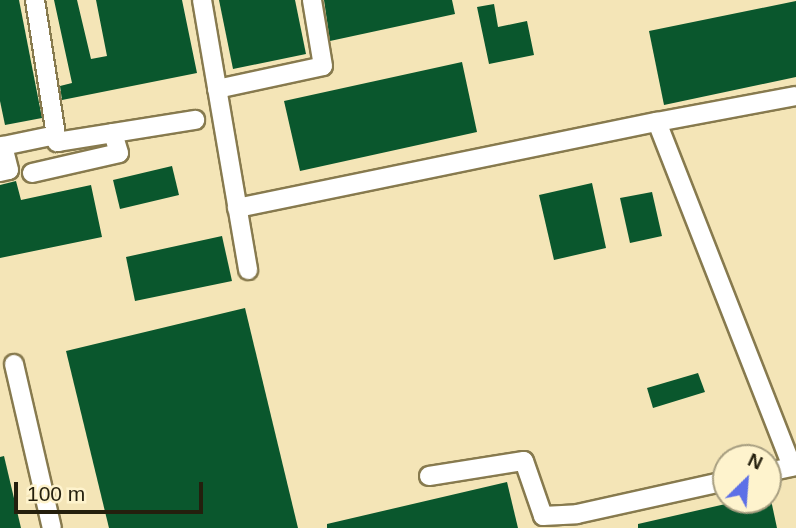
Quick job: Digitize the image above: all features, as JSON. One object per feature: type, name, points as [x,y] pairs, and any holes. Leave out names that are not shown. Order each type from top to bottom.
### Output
[{"type":"lane","points":[[35,0],[57,142],[195,120]]},
{"type":"lane","points":[[202,0],[248,270]]},
{"type":"lane","points":[[217,89],[323,66],[312,0]]},
{"type":"lane","points":[[237,208],[796,96]]},
{"type":"lane","points":[[657,122],[794,467]]},
{"type":"lane","points":[[32,173],[119,153],[113,133]]},
{"type":"lane","points":[[0,172],[9,170],[3,146],[55,135]]},
{"type":"lane","points":[[14,364],[52,528]]},
{"type":"lane","points":[[429,476],[524,461],[543,516],[577,514],[712,484]]},
{"type":"building","points":[[0,0],[19,0],[42,118],[5,125],[0,101]]},
{"type":"building","points":[[54,0],[77,0],[91,59],[107,56],[96,0],[182,0],[197,73],[62,100],[60,86],[72,83]]},
{"type":"building","points":[[219,0],[295,0],[306,54],[233,69]]},
{"type":"building","points":[[324,0],[452,0],[455,14],[330,41]]},
{"type":"building","points":[[796,1],[796,77],[664,105],[649,31]]},
{"type":"building","points":[[494,4],[498,27],[527,21],[534,55],[489,64],[477,7]]},
{"type":"building","points":[[462,62],[477,132],[300,171],[284,101]]},
{"type":"building","points":[[172,166],[179,195],[120,209],[113,180]]},
{"type":"building","points":[[16,181],[21,200],[91,185],[102,237],[0,258],[0,185]]},
{"type":"building","points":[[592,183],[606,248],[554,260],[539,195]]},
{"type":"building","points":[[652,192],[662,236],[630,243],[620,198]]},
{"type":"building","points":[[222,236],[232,281],[135,301],[126,257]]},
{"type":"building","points":[[245,308],[298,528],[109,528],[66,351]]},
{"type":"building","points":[[698,373],[705,392],[653,408],[647,388]]},
{"type":"building","points":[[4,456],[21,528],[0,528],[0,457]]},
{"type":"building","points":[[507,482],[518,528],[327,528],[327,524]]},
{"type":"building","points":[[712,507],[712,514],[774,514],[777,528],[638,528],[638,524]]}]
